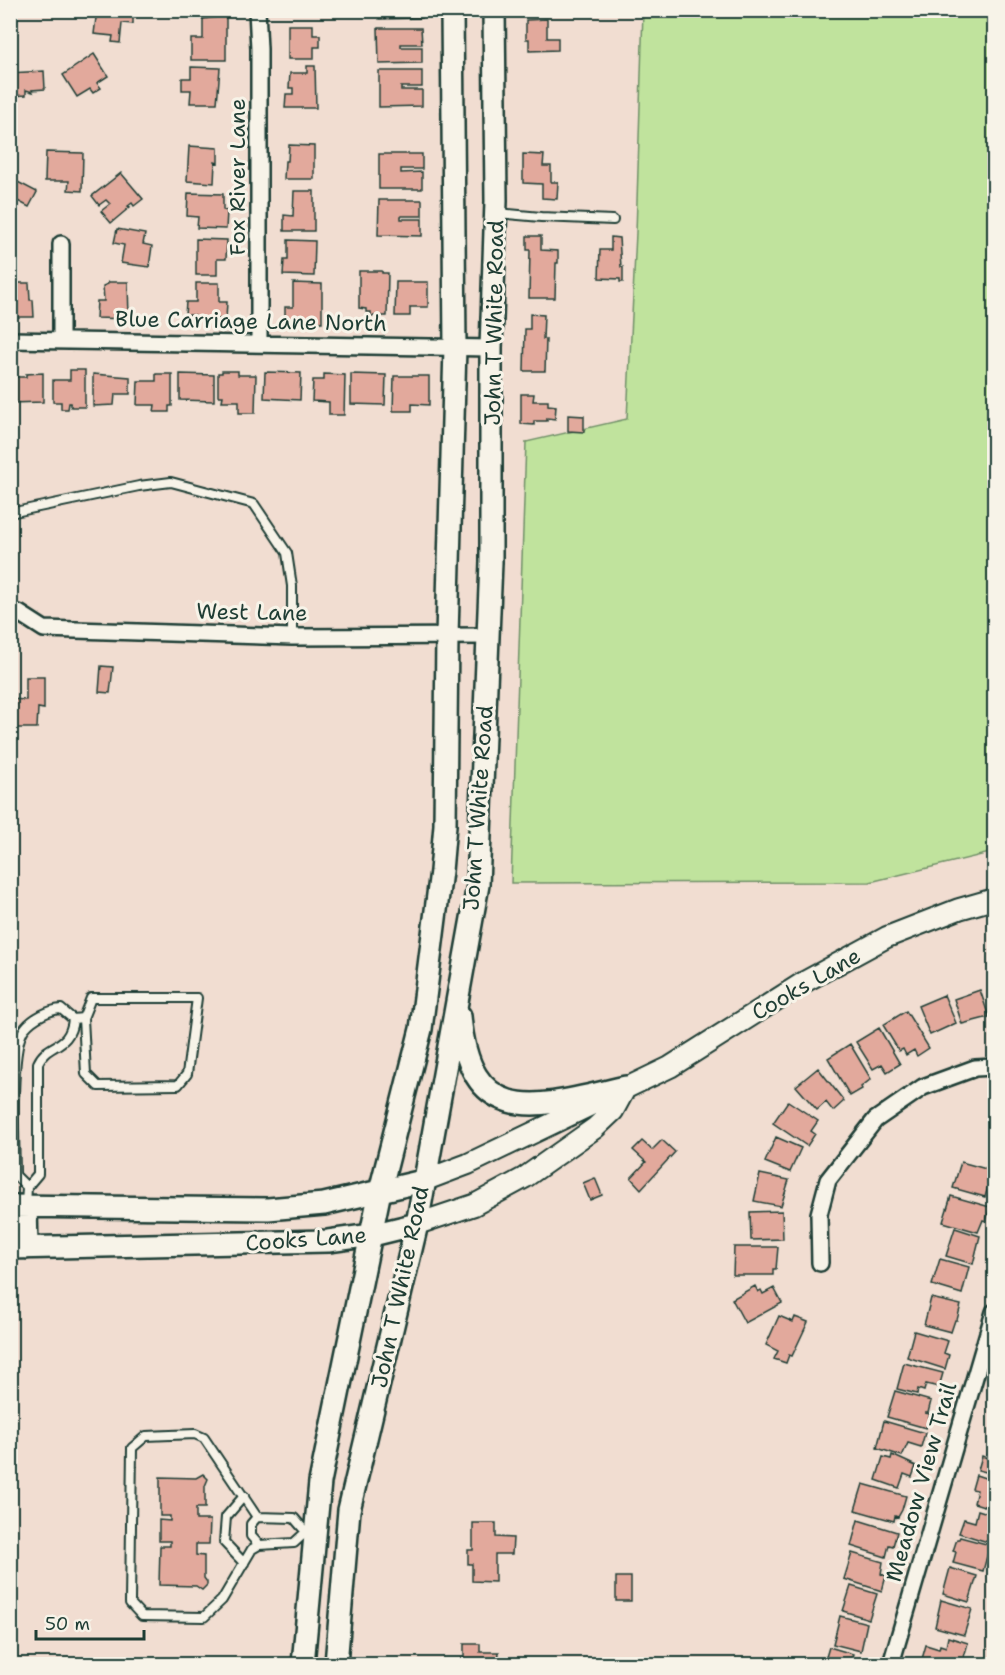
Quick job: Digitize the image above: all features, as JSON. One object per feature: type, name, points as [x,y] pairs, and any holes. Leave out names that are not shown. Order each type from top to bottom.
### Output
[{"type":"main road","name":"John T White Road","points":[[303,1665],[310,1532],[380,1191],[421,1029],[441,871],[445,825],[447,636],[455,347],[452,10]]},
{"type":"main road","name":"John T White Road","points":[[336,1665],[349,1510],[417,1224],[478,885],[491,562],[491,348],[496,213],[494,10]]},
{"type":"main road","points":[[458,989],[466,1056],[476,1075],[495,1097],[519,1104],[552,1103],[626,1087]]},
{"type":"main road","name":"Cooks Lane","points":[[21,1200],[268,1209],[324,1204],[423,1181]]},
{"type":"main road","points":[[19,1248],[21,1200]]},
{"type":"main road","name":"Cooks Lane","points":[[19,1248],[328,1241],[372,1235],[417,1224]]},
{"type":"street","name":"Fox River Lane","points":[[257,10],[259,343]]},
{"type":"street","points":[[61,244],[61,341]]},
{"type":"street","name":"Blue Carriage Lane North","points":[[10,340],[491,348]]},
{"type":"street","name":"West Lane","points":[[19,614],[44,629],[292,637],[488,636]]},
{"type":"street","name":"Cooks Lane","points":[[423,1181],[468,1164],[670,1067],[806,981],[887,937],[959,909],[994,899]]},
{"type":"street","points":[[820,1263],[819,1214],[828,1180],[875,1120],[923,1087],[975,1068],[994,1068]]},
{"type":"street","name":"Cooks Lane","points":[[417,1224],[474,1205],[524,1178],[594,1128],[613,1110],[626,1087]]},
{"type":"street","name":"Meadow View Trail","points":[[891,1665],[994,1312]]},
{"type":"lane","points":[[496,213],[613,220]]},
{"type":"lane","points":[[10,513],[139,486],[171,482],[254,504],[286,553],[292,586],[292,637]]},
{"type":"lane","points":[[91,998],[197,998],[187,1074],[178,1085],[98,1086],[86,1074],[83,1017],[91,998]]},
{"type":"lane","points":[[21,1200],[15,1175],[15,1058],[24,1028],[49,1010],[61,1009],[73,1019]]},
{"type":"lane","points":[[73,1019],[83,1017]]},
{"type":"lane","points":[[21,1200],[38,1174],[38,1063],[41,1056],[66,1040],[72,1029],[73,1019]]},
{"type":"lane","points":[[195,1434],[204,1438],[257,1517],[294,1518],[310,1532],[294,1543],[259,1545],[252,1550],[222,1600],[204,1617],[142,1616],[130,1603],[132,1448],[146,1436],[195,1434]]},
{"type":"lane","points":[[244,1496],[226,1517],[224,1542],[244,1563]]},
{"type":"lane","points":[[257,1517],[251,1524],[251,1536],[259,1545]]},
{"type":"green space","points":[[643,11],[994,11],[994,852],[870,882],[511,883],[526,442],[627,419]]},
{"type":"building","points":[[97,10],[124,10],[123,12],[133,13],[133,24],[122,23],[120,43],[112,42],[113,36],[94,34]]},
{"type":"building","points":[[196,10],[220,10],[222,16],[202,19]]},
{"type":"building","points":[[379,10],[422,10],[422,18],[379,19]]},
{"type":"building","points":[[226,16],[226,60],[191,60],[191,39],[203,39],[203,19]]},
{"type":"building","points":[[547,19],[547,38],[558,38],[558,50],[529,51],[529,39],[526,39],[526,20]]},
{"type":"building","points":[[288,25],[313,25],[313,35],[320,35],[320,47],[314,47],[314,59],[288,59]]},
{"type":"building","points":[[378,28],[421,28],[422,44],[401,44],[401,47],[422,47],[422,63],[379,64]]},
{"type":"building","points":[[94,54],[108,76],[97,83],[101,88],[93,93],[90,89],[77,97],[63,75]]},
{"type":"building","points":[[307,66],[315,66],[316,108],[285,108],[286,94],[293,94],[293,88],[289,88],[290,73],[307,73]]},
{"type":"building","points":[[191,67],[220,68],[217,103],[190,103],[191,90],[182,90],[182,78],[191,78]]},
{"type":"building","points":[[44,71],[45,89],[32,90],[33,92],[26,90],[26,95],[10,96],[10,73]]},
{"type":"building","points":[[379,71],[422,71],[422,87],[401,87],[401,90],[422,90],[422,106],[379,107]]},
{"type":"building","points":[[289,145],[314,146],[314,179],[284,179]]},
{"type":"building","points":[[189,146],[218,148],[214,183],[187,181]]},
{"type":"building","points":[[46,152],[83,153],[82,191],[68,190],[69,181],[45,181]]},
{"type":"building","points":[[379,154],[422,154],[422,169],[401,169],[401,173],[422,172],[422,189],[379,189]]},
{"type":"building","points":[[523,154],[544,155],[543,166],[551,166],[551,182],[558,182],[557,199],[542,198],[542,184],[523,183]]},
{"type":"building","points":[[121,173],[143,199],[134,206],[132,203],[128,206],[130,207],[111,223],[101,211],[110,204],[106,200],[99,205],[92,196]]},
{"type":"building","points":[[10,178],[37,192],[29,207],[14,199],[13,202],[10,201]]},
{"type":"building","points":[[294,191],[314,191],[314,231],[284,231],[284,215],[293,216]]},
{"type":"building","points":[[188,193],[223,194],[223,210],[227,211],[226,229],[197,228],[198,217],[187,216]]},
{"type":"building","points":[[379,200],[422,200],[422,216],[401,216],[401,219],[422,219],[422,236],[378,235]]},
{"type":"building","points":[[117,229],[145,234],[143,244],[152,246],[149,267],[121,263],[124,245],[114,243]]},
{"type":"building","points":[[527,236],[541,236],[541,250],[558,251],[555,298],[529,298],[530,250],[527,250]]},
{"type":"building","points":[[611,237],[619,238],[623,282],[620,282],[620,279],[599,278],[600,250],[611,250]]},
{"type":"building","points":[[196,239],[227,240],[226,259],[217,259],[217,275],[196,275]]},
{"type":"building","points":[[288,240],[315,241],[314,276],[283,275],[284,260],[288,260]]},
{"type":"building","points":[[10,248],[17,248],[17,272],[10,272]]},
{"type":"building","points":[[359,271],[388,273],[387,316],[371,316],[371,312],[359,308]]},
{"type":"building","points":[[108,282],[128,282],[129,319],[96,318],[97,301],[104,301],[103,286]]},
{"type":"building","points":[[396,282],[428,282],[428,307],[410,307],[410,316],[395,316]]},
{"type":"building","points":[[10,283],[29,283],[34,317],[10,317]]},
{"type":"building","points":[[196,283],[219,283],[219,302],[227,302],[226,319],[195,319],[195,315],[185,315],[186,302],[196,302]]},
{"type":"building","points":[[293,283],[322,284],[322,322],[285,321],[285,307],[293,307]]},
{"type":"building","points":[[530,314],[544,315],[545,371],[524,371],[525,329],[530,329]]},
{"type":"building","points":[[70,370],[85,370],[85,407],[71,407],[69,403],[68,409],[61,409],[61,402],[53,402],[53,380],[70,380]]},
{"type":"building","points":[[238,371],[238,375],[256,375],[255,413],[239,413],[239,401],[222,401],[223,396],[218,396],[218,373]]},
{"type":"building","points":[[265,372],[301,373],[300,400],[264,398]]},
{"type":"building","points":[[43,373],[43,402],[10,403],[10,377],[26,377],[26,374]]},
{"type":"building","points":[[93,374],[130,377],[130,394],[115,394],[114,405],[93,406]]},
{"type":"building","points":[[156,374],[172,374],[172,406],[169,406],[169,412],[154,412],[155,405],[137,405],[138,381],[156,381]]},
{"type":"building","points":[[180,374],[214,375],[214,401],[180,400]]},
{"type":"building","points":[[324,374],[345,375],[344,415],[329,415],[329,402],[312,401],[313,380],[324,380]]},
{"type":"building","points":[[351,374],[386,375],[385,405],[351,404]]},
{"type":"building","points":[[394,376],[429,376],[429,405],[412,404],[412,411],[393,411]]},
{"type":"building","points":[[521,394],[534,394],[533,401],[548,401],[548,405],[556,406],[555,419],[534,421],[534,425],[521,424]]},
{"type":"building","points":[[568,415],[584,416],[584,432],[568,431]]},
{"type":"building","points":[[101,666],[113,667],[110,693],[99,692]]},
{"type":"building","points":[[26,677],[44,677],[44,709],[38,708],[37,728],[10,728],[10,699],[26,700]]},
{"type":"building","points":[[980,990],[989,1017],[962,1024],[954,999]]},
{"type":"building","points":[[944,995],[956,1023],[930,1035],[918,1006]]},
{"type":"building","points":[[906,1011],[929,1048],[917,1056],[914,1050],[906,1055],[903,1049],[899,1051],[883,1025]]},
{"type":"building","points":[[879,1028],[900,1064],[887,1072],[882,1064],[873,1069],[856,1042]]},
{"type":"building","points":[[850,1044],[871,1079],[861,1087],[862,1089],[850,1096],[828,1058]]},
{"type":"building","points":[[818,1068],[844,1101],[833,1111],[826,1102],[817,1110],[796,1086]]},
{"type":"building","points":[[788,1101],[818,1121],[811,1131],[815,1134],[807,1146],[773,1123]]},
{"type":"building","points":[[776,1137],[801,1148],[790,1172],[765,1162]]},
{"type":"building","points":[[662,1140],[675,1152],[641,1189],[631,1178],[646,1162],[633,1150],[642,1141],[652,1150]]},
{"type":"building","points":[[961,1162],[990,1170],[989,1174],[994,1176],[994,1189],[988,1187],[985,1197],[953,1188]]},
{"type":"building","points":[[760,1174],[789,1180],[781,1206],[754,1201]]},
{"type":"building","points":[[595,1178],[602,1195],[590,1200],[583,1183]]},
{"type":"building","points":[[951,1196],[990,1207],[986,1221],[983,1220],[978,1232],[943,1222]]},
{"type":"building","points":[[782,1211],[783,1239],[751,1240],[750,1212]]},
{"type":"building","points":[[955,1228],[980,1236],[973,1264],[946,1256]]},
{"type":"building","points":[[734,1247],[778,1247],[776,1269],[773,1269],[773,1275],[733,1275]]},
{"type":"building","points":[[940,1259],[969,1267],[962,1294],[932,1285]]},
{"type":"building","points":[[755,1286],[758,1292],[761,1290],[763,1294],[774,1288],[782,1303],[745,1323],[732,1299]]},
{"type":"building","points":[[931,1298],[961,1305],[951,1332],[924,1325]]},
{"type":"building","points":[[779,1316],[793,1322],[795,1317],[808,1322],[792,1356],[789,1355],[786,1363],[774,1359],[778,1351],[766,1345]]},
{"type":"building","points":[[914,1331],[948,1341],[944,1353],[949,1355],[945,1369],[907,1357]]},
{"type":"building","points":[[904,1363],[943,1373],[939,1387],[926,1384],[924,1391],[918,1389],[917,1394],[897,1389]]},
{"type":"building","points":[[895,1391],[931,1401],[928,1413],[925,1413],[930,1414],[926,1428],[887,1417]]},
{"type":"building","points":[[884,1421],[925,1433],[921,1447],[908,1443],[902,1456],[877,1448]]},
{"type":"building","points":[[994,1444],[994,1474],[978,1470],[982,1456],[987,1458],[988,1453],[991,1454]]},
{"type":"building","points":[[892,1455],[916,1466],[912,1477],[904,1474],[899,1488],[876,1480],[883,1457],[891,1459]]},
{"type":"building","points":[[203,1474],[208,1479],[205,1486],[205,1508],[196,1508],[196,1520],[210,1520],[209,1544],[196,1544],[196,1555],[204,1556],[204,1578],[207,1585],[202,1590],[196,1586],[159,1585],[160,1546],[170,1546],[170,1541],[159,1541],[159,1520],[170,1521],[170,1516],[160,1516],[160,1477],[196,1478]]},
{"type":"building","points":[[976,1475],[994,1481],[994,1509],[974,1503],[977,1490],[972,1489]]},
{"type":"building","points":[[863,1484],[906,1496],[902,1510],[898,1517],[895,1516],[894,1521],[855,1510]]},
{"type":"building","points":[[978,1510],[994,1515],[994,1544],[959,1533],[964,1519],[975,1522]]},
{"type":"building","points":[[858,1520],[897,1532],[893,1546],[889,1545],[886,1557],[851,1546]]},
{"type":"building","points":[[473,1523],[496,1523],[496,1537],[513,1538],[512,1554],[495,1554],[495,1582],[472,1581],[472,1564],[468,1564],[468,1550],[473,1550]]},
{"type":"building","points":[[960,1537],[990,1545],[983,1571],[953,1563],[956,1552],[953,1551]]},
{"type":"building","points":[[852,1553],[883,1562],[881,1574],[886,1576],[882,1591],[844,1579]]},
{"type":"building","points":[[950,1568],[977,1576],[969,1602],[943,1594]]},
{"type":"building","points":[[616,1577],[631,1577],[631,1601],[616,1601]]},
{"type":"building","points":[[851,1586],[877,1594],[869,1619],[843,1611]]},
{"type":"building","points":[[941,1600],[972,1609],[964,1635],[935,1627]]},
{"type":"building","points":[[840,1616],[867,1623],[861,1651],[833,1644]]},
{"type":"building","points":[[948,1637],[968,1643],[962,1664],[942,1664],[922,1659],[926,1645],[939,1649],[940,1645],[946,1647]]},
{"type":"building","points":[[464,1644],[480,1644],[480,1652],[499,1652],[498,1664],[464,1661]]},
{"type":"building","points":[[829,1647],[853,1654],[850,1664],[824,1664]]}]
